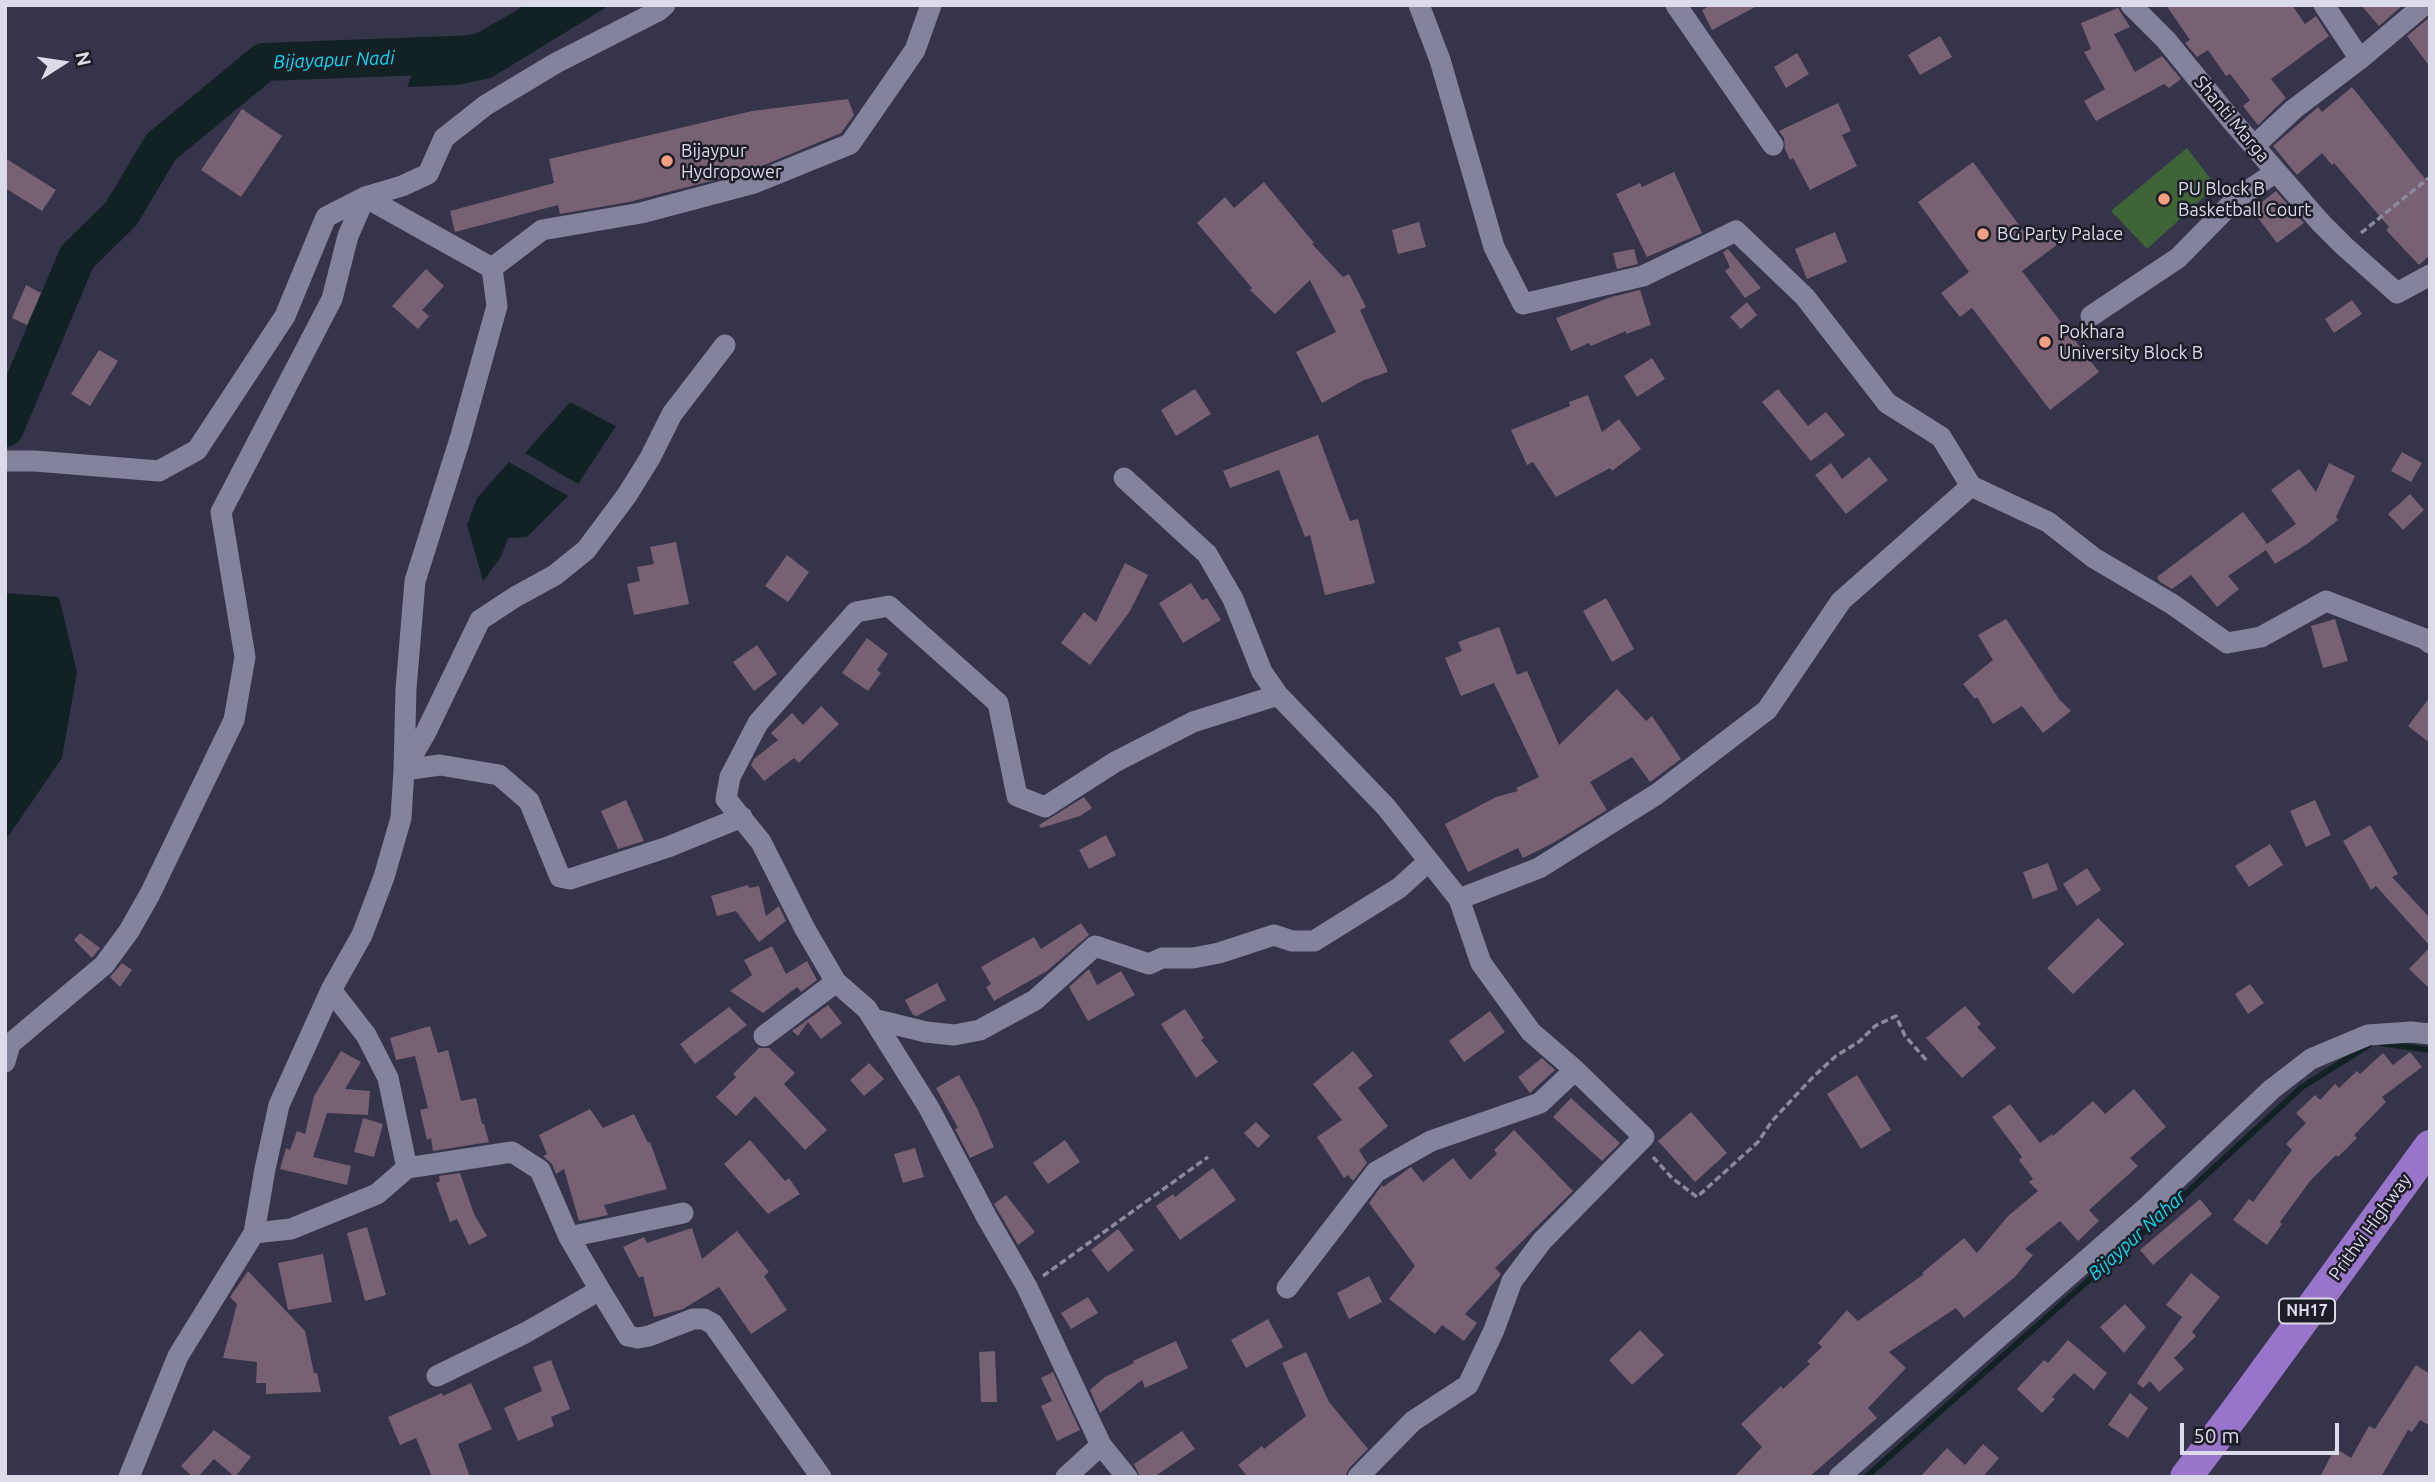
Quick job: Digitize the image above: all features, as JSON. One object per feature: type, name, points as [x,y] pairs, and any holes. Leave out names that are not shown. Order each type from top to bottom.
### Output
[{"type":"highway","name":"Prithvi Highway","points":[[2189,1475],[2430,1146]]},
{"type":"street","points":[[5,461],[159,471],[197,450],[285,316],[326,217],[365,197],[402,186],[428,174],[444,138],[486,105],[556,63],[658,11],[664,5]]},
{"type":"street","points":[[492,268],[542,230],[641,213],[754,183],[850,144],[915,50],[931,5]]},
{"type":"street","points":[[1419,5],[1440,60],[1494,247],[1523,304],[1643,276],[1736,231],[1805,297],[1887,403],[1941,437],[1971,486],[2048,522],[2094,558],[2172,604],[2227,643],[2261,637],[2326,601],[2430,643]]},
{"type":"street","points":[[1675,5],[1773,145]]},
{"type":"street","name":"Shanti Marga","points":[[2131,5],[2166,40],[2276,172],[2344,246],[2397,293],[2430,275]]},
{"type":"street","points":[[2325,5],[2360,59]]},
{"type":"street","points":[[2254,146],[2294,109],[2360,59],[2424,5]]},
{"type":"street","points":[[2091,316],[2178,258],[2237,198],[2276,172]]},
{"type":"street","points":[[365,197],[492,268]]},
{"type":"street","points":[[5,1062],[10,1044],[104,965],[129,932],[234,720],[246,657],[221,512],[331,299],[348,236],[365,197]]},
{"type":"street","points":[[129,1477],[177,1356],[254,1233],[279,1105],[331,990],[362,935],[384,877],[401,818],[406,689],[415,581],[460,439],[497,306],[492,268]]},
{"type":"street","points":[[404,769],[426,732],[480,620],[555,575],[586,550],[627,495],[650,458],[672,414],[725,345]]},
{"type":"street","points":[[1124,478],[1207,554],[1233,599],[1262,672],[1279,695],[1386,807],[1459,899],[1480,963],[1531,1032],[1575,1070],[1644,1137],[1542,1241],[1512,1281],[1494,1330],[1468,1385],[1413,1421],[1358,1477]]},
{"type":"street","points":[[1459,899],[1539,868],[1657,794],[1767,710],[1841,601],[1971,486]]},
{"type":"street","points":[[1127,1477],[1101,1445],[1027,1287],[929,1108],[866,1009],[836,982],[805,929],[761,842],[726,799],[730,777],[758,723],[856,612],[889,606],[998,703],[1017,796],[1045,807],[1115,762],[1193,722],[1279,695]]},
{"type":"street","points":[[404,769],[440,765],[499,775],[529,801],[560,877],[570,879],[668,847],[742,817]]},
{"type":"street","points":[[873,1019],[926,1032],[954,1035],[980,1030],[1035,1000],[1095,946],[1149,964],[1161,958],[1193,958],[1219,953],[1274,935],[1292,941],[1314,940],[1399,888],[1429,861]]},
{"type":"street","points":[[764,1037],[836,982]]},
{"type":"street","points":[[331,990],[366,1035],[388,1078],[407,1168]]},
{"type":"street","points":[[1839,1477],[2147,1207],[2272,1089],[2311,1059],[2368,1035],[2411,1032],[2430,1034]]},
{"type":"street","points":[[1287,1288],[1376,1172],[1431,1141],[1540,1103],[1575,1070]]},
{"type":"street","points":[[254,1233],[291,1230],[377,1194],[407,1168],[512,1152],[540,1170],[569,1237],[628,1336],[649,1336],[693,1319],[713,1324],[821,1477]]},
{"type":"street","points":[[569,1237],[683,1213]]},
{"type":"street","points":[[438,1376],[600,1290]]},
{"type":"street","points":[[1066,1477],[1101,1445]]},
{"type":"path","points":[[2344,246],[2430,177]]},
{"type":"path","points":[[1644,1137],[1647,1151],[1672,1178],[1697,1197],[1758,1142],[1772,1121],[1814,1077],[1836,1056],[1860,1041],[1874,1026],[1896,1016],[1905,1036],[1928,1062]]},
{"type":"path","points":[[1027,1287],[1208,1157]]},
{"type":"green space","name":"PU Block B Basketball Court","points":[[2187,148],[2216,186],[2147,249],[2111,211]]},
{"type":"shaded area","points":[[523,5],[610,5],[491,78],[457,85],[407,87],[425,43],[495,30]]},
{"type":"shaded area","points":[[570,402],[616,426],[578,484],[525,453]]},
{"type":"shaded area","points":[[509,462],[568,496],[527,537],[508,538],[501,557],[483,581],[467,525],[477,498]]},
{"type":"shaded area","points":[[5,593],[59,597],[77,672],[62,758],[5,841]]},
{"type":"building","points":[[1711,5],[1759,5],[1712,30],[1702,10]]},
{"type":"building","points":[[2166,5],[2292,5],[2305,24],[2316,16],[2329,36],[2271,79],[2286,98],[2258,125],[2243,106],[2250,100],[2230,74],[2226,76],[2208,50],[2197,57],[2185,43],[2190,40]]},
{"type":"building","points":[[2361,5],[2403,5],[2379,26]]},
{"type":"building","points":[[2118,8],[2130,27],[2114,34],[2135,72],[2162,56],[2181,79],[2169,88],[2164,84],[2096,121],[2084,101],[2105,89],[2084,52],[2091,49],[2081,23]]},
{"type":"building","points":[[2430,17],[2430,67],[2407,36]]},
{"type":"building","points":[[1940,36],[1952,57],[1920,75],[1908,55]]},
{"type":"building","points":[[1797,53],[1809,74],[1786,88],[1774,67]]},
{"type":"building","points":[[2352,87],[2430,185],[2430,255],[2419,265],[2386,230],[2389,227],[2334,163],[2332,165],[2322,153],[2297,175],[2273,146],[2318,107],[2322,112]]},
{"type":"building","name":"Bijaypur Hydropower","points":[[848,99],[854,115],[841,133],[750,171],[629,202],[560,214],[558,205],[455,232],[450,211],[554,183],[549,159],[752,111]]},
{"type":"building","points":[[1838,103],[1851,131],[1842,135],[1857,166],[1810,190],[1793,158],[1790,160],[1784,138],[1779,131]]},
{"type":"building","points":[[242,109],[282,136],[241,197],[201,170]]},
{"type":"building","points":[[5,158],[56,190],[42,211],[5,188]]},
{"type":"building","points":[[1973,162],[2030,240],[2046,228],[2058,244],[2022,271],[2099,372],[2050,410],[1972,308],[1960,317],[1941,293],[1969,272],[1918,202]]},
{"type":"building","points":[[1674,172],[1702,233],[1647,257],[1616,194],[1640,183],[1642,187]]},
{"type":"building","points":[[1264,182],[1314,243],[1312,244],[1343,277],[1349,274],[1366,307],[1360,310],[1388,372],[1364,380],[1322,403],[1296,352],[1336,332],[1310,280],[1275,314],[1250,290],[1252,288],[1197,223],[1225,197],[1234,208]]},
{"type":"building","points":[[2276,191],[2304,223],[2277,243],[2252,210]]},
{"type":"building","points":[[1419,222],[1426,247],[1398,254],[1392,230]]},
{"type":"building","points":[[1835,232],[1847,262],[1807,279],[1795,249]]},
{"type":"building","points":[[1634,249],[1638,264],[1617,269],[1613,253]]},
{"type":"building","points":[[1728,249],[1761,288],[1745,298],[1725,271],[1730,267],[1723,252]]},
{"type":"building","points":[[426,269],[444,286],[422,310],[429,316],[418,329],[392,306]]},
{"type":"building","points":[[26,285],[41,293],[27,325],[12,318]]},
{"type":"building","points":[[1640,290],[1651,325],[1571,351],[1556,318],[1611,297]]},
{"type":"building","points":[[2352,300],[2362,314],[2334,333],[2325,319]]},
{"type":"building","points":[[1747,302],[1757,315],[1741,329],[1730,317]]},
{"type":"building","points":[[99,350],[118,361],[90,406],[71,394]]},
{"type":"building","points":[[1652,358],[1665,379],[1637,397],[1624,376]]},
{"type":"building","points":[[1195,389],[1211,414],[1176,436],[1161,410]]},
{"type":"building","points":[[1778,389],[1808,426],[1826,412],[1845,435],[1811,461],[1762,402]]},
{"type":"building","points":[[1588,395],[1602,432],[1619,419],[1641,449],[1612,471],[1610,468],[1556,497],[1533,462],[1527,465],[1511,430],[1570,406],[1569,402]]},
{"type":"building","points":[[1318,435],[1350,521],[1358,519],[1375,583],[1325,595],[1310,535],[1305,537],[1279,470],[1230,488],[1223,471]]},
{"type":"building","points":[[2402,452],[2422,463],[2411,482],[2391,471]]},
{"type":"building","points":[[1869,457],[1888,480],[1846,514],[1815,475],[1831,463],[1842,479]]},
{"type":"building","points":[[2329,463],[2355,476],[2336,517],[2338,520],[2307,544],[2275,564],[2266,550],[2228,576],[2239,589],[2217,607],[2191,575],[2172,589],[2160,582],[2157,577],[2243,512],[2267,544],[2296,524],[2271,490],[2299,469],[2316,492]]},
{"type":"building","points":[[2410,494],[2424,510],[2403,530],[2388,514]]},
{"type":"building","points":[[676,542],[689,604],[634,615],[627,584],[640,581],[637,567],[654,564],[650,547]]},
{"type":"building","points":[[787,555],[809,572],[788,602],[765,586]]},
{"type":"building","points":[[1125,563],[1148,575],[1130,611],[1090,665],[1061,643],[1084,612],[1096,622]]},
{"type":"building","points":[[1191,583],[1202,600],[1207,598],[1221,620],[1183,643],[1159,603]]},
{"type":"building","points":[[1606,598],[1634,649],[1612,662],[1583,611]]},
{"type":"building","points":[[2006,619],[2059,699],[2071,711],[2043,733],[2022,706],[1993,724],[1977,697],[1975,699],[1963,684],[1993,660],[1978,635]]},
{"type":"building","points":[[2335,619],[2348,661],[2323,668],[2311,626]]},
{"type":"building","points":[[1499,627],[1517,675],[1527,671],[1559,745],[1617,689],[1646,721],[1652,716],[1681,759],[1650,782],[1632,757],[1590,782],[1607,810],[1523,858],[1518,848],[1468,872],[1445,824],[1496,797],[1518,791],[1516,788],[1539,777],[1494,683],[1461,696],[1445,658],[1462,651],[1458,642]]},
{"type":"building","points":[[867,638],[888,654],[877,670],[881,673],[868,691],[842,673]]},
{"type":"building","points":[[757,645],[777,674],[754,691],[733,662]]},
{"type":"building","points":[[2430,697],[2430,743],[2408,726]]},
{"type":"building","points":[[821,706],[839,724],[799,763],[794,758],[764,781],[751,765],[754,759],[778,740],[771,733],[792,713],[803,725]]},
{"type":"building","points":[[1084,797],[1092,808],[1080,816],[1041,828],[1039,825]]},
{"type":"building","points":[[626,800],[644,841],[618,849],[601,811]]},
{"type":"building","points":[[2315,800],[2331,835],[2306,847],[2290,811]]},
{"type":"building","points":[[2370,825],[2398,874],[2392,877],[2430,918],[2430,946],[2376,886],[2371,890],[2343,841]]},
{"type":"building","points":[[1106,835],[1116,855],[1089,869],[1079,850]]},
{"type":"building","points":[[2270,844],[2283,865],[2249,887],[2235,866]]},
{"type":"building","points":[[2048,863],[2058,890],[2033,899],[2023,872]]},
{"type":"building","points":[[2087,868],[2101,890],[2077,906],[2063,884]]},
{"type":"building","points":[[748,885],[749,888],[759,886],[766,916],[779,906],[786,921],[759,942],[736,911],[717,916],[711,896]]},
{"type":"building","points":[[2098,918],[2124,944],[2073,994],[2047,968]]},
{"type":"building","points":[[1081,923],[1089,935],[1047,971],[994,1001],[986,987],[991,984],[981,967],[1034,937],[1041,949]]},
{"type":"building","points":[[80,933],[100,948],[92,958],[74,940]]},
{"type":"building","points":[[772,946],[786,974],[807,961],[817,980],[801,992],[797,987],[763,1013],[730,991],[752,975],[744,960]]},
{"type":"building","points":[[2430,947],[2430,989],[2409,969]]},
{"type":"building","points":[[122,963],[132,970],[120,987],[110,977]]},
{"type":"building","points":[[1089,969],[1097,985],[1121,971],[1135,995],[1088,1021],[1069,987]]},
{"type":"building","points":[[937,983],[946,1000],[917,1016],[913,1015],[905,1000]]},
{"type":"building","points":[[2250,984],[2264,1003],[2248,1014],[2235,994]]},
{"type":"building","points":[[828,1005],[842,1023],[821,1039],[808,1022],[798,1036],[792,1031]]},
{"type":"building","points":[[1965,1006],[1981,1024],[1977,1027],[1996,1048],[1962,1078],[1926,1038]]},
{"type":"building","points":[[729,1007],[747,1025],[695,1064],[680,1044]]},
{"type":"building","points":[[1185,1009],[1204,1038],[1201,1040],[1218,1062],[1196,1078],[1161,1024]]},
{"type":"building","points":[[1490,1011],[1505,1032],[1464,1062],[1449,1041]]},
{"type":"building","points":[[430,1026],[438,1053],[448,1050],[461,1101],[476,1098],[489,1142],[433,1151],[431,1138],[427,1140],[420,1110],[428,1108],[415,1056],[396,1060],[390,1038]]},
{"type":"building","points":[[759,1048],[769,1048],[795,1073],[784,1084],[827,1130],[805,1150],[755,1096],[736,1116],[716,1097],[736,1077],[733,1074]]},
{"type":"building","points":[[341,1051],[361,1062],[345,1089],[370,1091],[368,1115],[327,1113],[313,1157],[351,1166],[347,1185],[280,1169],[286,1148],[290,1150],[297,1131],[305,1134],[314,1096]]},
{"type":"building","points":[[1353,1051],[1373,1076],[1358,1088],[1388,1126],[1359,1150],[1367,1163],[1353,1181],[1348,1175],[1344,1178],[1317,1137],[1342,1120],[1313,1084]]},
{"type":"building","points":[[2410,1052],[2422,1067],[2382,1097],[2386,1102],[2354,1135],[2357,1138],[2310,1181],[2267,1245],[2233,1220],[2249,1199],[2253,1202],[2292,1150],[2286,1144],[2306,1123],[2296,1113],[2315,1095],[2320,1100],[2335,1084],[2339,1088],[2357,1071],[2360,1074],[2383,1053],[2393,1065]]},
{"type":"building","points":[[1542,1058],[1555,1070],[1530,1093],[1518,1077]]},
{"type":"building","points":[[869,1063],[884,1079],[864,1096],[850,1080]]},
{"type":"building","points":[[959,1075],[994,1147],[970,1158],[955,1129],[958,1128],[936,1088]]},
{"type":"building","points":[[1857,1075],[1891,1130],[1861,1149],[1827,1094]]},
{"type":"building","points":[[2134,1089],[2166,1127],[2130,1158],[2138,1166],[2089,1210],[2099,1221],[2078,1241],[2060,1221],[2025,1249],[2033,1255],[2015,1277],[1964,1318],[1956,1308],[1889,1352],[1906,1368],[1868,1408],[1877,1418],[1809,1477],[1734,1477],[1762,1447],[1741,1424],[1781,1386],[1783,1389],[1810,1364],[1807,1361],[1822,1347],[1818,1343],[1847,1310],[1858,1321],[1924,1274],[1922,1273],[1964,1238],[1977,1253],[2008,1216],[2038,1191],[2029,1182],[2033,1179],[2019,1160],[2022,1157],[1992,1117],[2010,1104],[2040,1143],[2052,1134],[2053,1136],[2093,1101],[2105,1114]]},
{"type":"building","points":[[1571,1098],[1620,1143],[1602,1161],[1553,1117]]},
{"type":"building","points":[[590,1109],[603,1128],[634,1114],[648,1143],[650,1142],[667,1189],[604,1205],[608,1215],[579,1221],[564,1169],[556,1174],[552,1164],[543,1156],[547,1154],[539,1135]]},
{"type":"building","points":[[1691,1112],[1727,1153],[1695,1182],[1658,1141]]},
{"type":"building","points":[[363,1118],[383,1124],[374,1157],[354,1152]]},
{"type":"building","points":[[1256,1122],[1270,1136],[1258,1148],[1244,1133]]},
{"type":"building","points":[[1514,1130],[1573,1191],[1495,1268],[1501,1274],[1465,1314],[1477,1323],[1464,1341],[1442,1325],[1435,1334],[1389,1299],[1415,1266],[1369,1203],[1382,1185],[1383,1187],[1411,1167],[1423,1182],[1453,1158],[1470,1180],[1497,1154],[1494,1150]]},
{"type":"building","points":[[750,1140],[785,1181],[789,1178],[800,1194],[768,1214],[724,1164]]},
{"type":"building","points":[[1065,1140],[1080,1162],[1048,1184],[1033,1163]]},
{"type":"building","points":[[915,1148],[924,1177],[903,1183],[894,1154]]},
{"type":"building","points":[[1213,1168],[1236,1200],[1180,1240],[1156,1206],[1173,1194],[1175,1197]]},
{"type":"building","points":[[460,1173],[474,1214],[487,1236],[469,1245],[457,1219],[450,1222],[436,1183],[440,1181],[439,1176]]},
{"type":"building","points":[[1006,1195],[1035,1232],[1018,1245],[994,1204]]},
{"type":"building","points":[[2200,1199],[2212,1214],[2153,1265],[2140,1250]]},
{"type":"building","points":[[367,1227],[386,1295],[365,1301],[347,1233]]},
{"type":"building","points":[[692,1228],[702,1259],[737,1231],[769,1272],[764,1276],[787,1310],[751,1334],[719,1287],[683,1309],[654,1317],[643,1276],[639,1278],[623,1247],[644,1237],[647,1243]]},
{"type":"building","points":[[1118,1229],[1134,1250],[1108,1272],[1091,1250]]},
{"type":"building","points":[[323,1254],[332,1302],[288,1310],[278,1263]]},
{"type":"building","points":[[248,1271],[305,1331],[321,1392],[266,1394],[266,1383],[256,1383],[257,1362],[223,1358],[237,1304],[230,1297]]},
{"type":"building","points":[[2191,1273],[2220,1297],[2192,1332],[2196,1336],[2174,1358],[2184,1369],[2159,1392],[2150,1381],[2143,1388],[2137,1383],[2182,1317],[2166,1305]]},
{"type":"building","points":[[1369,1276],[1382,1302],[1349,1319],[1337,1293]]},
{"type":"building","points":[[1088,1297],[1098,1313],[1071,1329],[1061,1313]]},
{"type":"building","points":[[2125,1304],[2146,1327],[2124,1353],[2100,1327]]},
{"type":"building","points":[[1268,1319],[1283,1347],[1246,1368],[1231,1340]]},
{"type":"building","points":[[1640,1330],[1664,1355],[1632,1385],[1609,1360]]},
{"type":"building","points":[[2068,1340],[2107,1373],[2094,1390],[2074,1373],[2052,1397],[2055,1399],[2042,1413],[2017,1389],[2044,1360],[2048,1363]]},
{"type":"building","points":[[1176,1341],[1188,1368],[1145,1388],[1142,1380],[1100,1413],[1090,1390],[1105,1377],[1134,1363],[1133,1361]]},
{"type":"building","points":[[995,1351],[997,1402],[981,1402],[979,1352]]},
{"type":"building","points":[[1306,1352],[1329,1402],[1368,1449],[1349,1468],[1345,1477],[1248,1477],[1238,1465],[1262,1446],[1264,1449],[1306,1416],[1282,1363]]},
{"type":"building","points":[[551,1360],[570,1409],[551,1417],[554,1426],[518,1441],[504,1408],[542,1391],[533,1367]]},
{"type":"building","points":[[2416,1365],[2430,1374],[2430,1426],[2420,1420],[2412,1432],[2408,1430],[2381,1477],[2320,1477],[2335,1448],[2351,1458],[2369,1426],[2375,1429]]},
{"type":"building","points":[[1053,1372],[1080,1430],[1057,1441],[1041,1406],[1052,1401],[1041,1378]]},
{"type":"building","points":[[471,1383],[492,1429],[458,1444],[470,1477],[432,1477],[416,1438],[400,1445],[388,1417]]},
{"type":"building","points":[[2130,1393],[2148,1408],[2128,1438],[2108,1425]]},
{"type":"building","points":[[214,1430],[251,1457],[235,1477],[214,1459],[198,1477],[193,1477],[181,1466]]},
{"type":"building","points":[[1182,1431],[1195,1449],[1154,1477],[1140,1477],[1134,1464]]},
{"type":"building","points":[[1983,1444],[1999,1458],[1983,1477],[1920,1477],[1947,1448],[1965,1465]]},
{"type":"waterway","name":"Bijayapur Nadi","points":[[5,428],[77,257],[121,214],[161,147],[264,62],[479,54],[531,24],[553,5]]},
{"type":"waterway","name":"Bijaypur Nahar","points":[[2380,1043],[2430,1050]]},
{"type":"waterway","name":"Bijaypur Nahar","points":[[1866,1477],[2167,1211],[2302,1087],[2369,1045]]},
{"type":"place","name":"Bijaypur Hydropower","points":[[667,161]]},
{"type":"place","name":"PU Block B Basketball Court","points":[[2164,199]]},
{"type":"place","name":"BG Party Palace","points":[[1983,234]]},
{"type":"place","name":"Pokhara University Block B","points":[[2045,342]]}]
